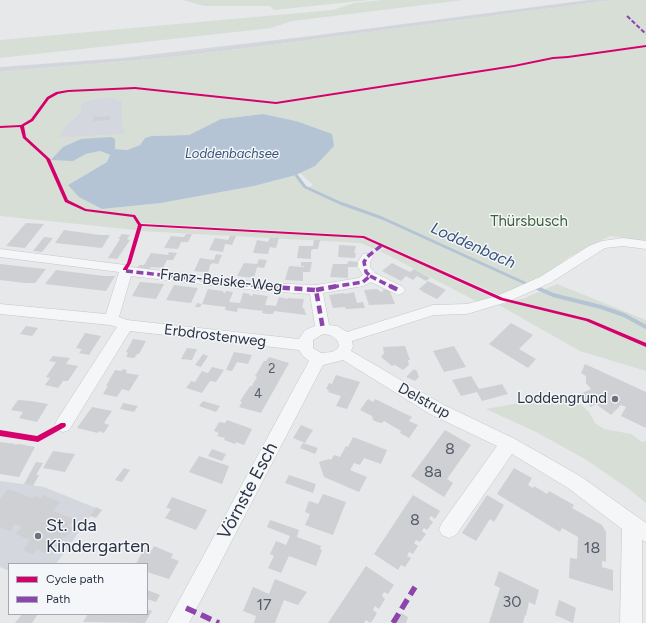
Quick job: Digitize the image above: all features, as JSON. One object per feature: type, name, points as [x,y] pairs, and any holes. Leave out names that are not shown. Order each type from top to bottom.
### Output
[{"type":"street","points":[[343,346],[336,332],[323,329],[310,334],[306,339],[305,345],[307,351],[318,359],[336,357],[343,346],[433,310],[466,309],[502,299],[545,280],[593,249],[602,245],[623,242],[646,245]]},
{"type":"street","name":"Franz-Beiske-Weg","points":[[0,254],[123,267],[126,271],[264,287],[316,290],[364,282],[370,276]]},
{"type":"street","points":[[367,257],[364,262],[364,267],[370,276],[398,290]]},
{"type":"street","points":[[63,425],[118,323],[126,271]]},
{"type":"street","points":[[316,290],[323,329]]},
{"type":"street","name":"Erbdrostenweg","points":[[0,310],[305,345]]},
{"type":"street","name":"Delstrup","points":[[343,346],[436,409],[509,444],[574,482],[639,529]]},
{"type":"street","name":"Vörnste Esch","points":[[178,623],[318,359]]},
{"type":"street","points":[[449,529],[509,444]]},
{"type":"street","points":[[631,623],[639,529]]},
{"type":"shaded area","points":[[588,0],[615,0],[265,46],[141,60],[0,72],[0,67],[122,58],[319,35]]},
{"type":"shaded area","points":[[111,97],[122,101],[122,124],[126,134],[58,138],[64,127],[80,113],[81,104],[91,99]]},
{"type":"shaded area","name":"St. Ida Kindergarten","points":[[0,481],[44,487],[96,508],[57,563],[8,563],[8,571],[0,567]]},
{"type":"green space","points":[[182,0],[369,0],[274,10],[270,6],[205,6]]},
{"type":"green space","points":[[383,0],[464,0],[292,21],[271,28],[0,58],[0,40],[333,10],[354,3]]},
{"type":"green space","name":"Thürsbusch","points":[[615,0],[646,0],[646,241],[610,236],[569,257],[544,275],[499,295],[361,235],[141,223],[139,220],[136,230],[0,216],[0,72],[141,60],[265,46]],"holes":[[[111,97],[122,101],[122,124],[125,134],[59,138],[64,127],[80,113],[82,104],[91,99]],[[263,114],[296,121],[315,166],[300,173],[313,185],[305,189],[303,188],[305,187],[296,175],[254,186],[161,203],[102,209],[68,185],[107,162],[111,156],[100,151],[86,154],[73,161],[111,137],[115,149],[127,150],[140,145],[145,138],[151,136],[189,135],[221,119]]]},
{"type":"green space","points":[[143,227],[362,238],[378,245],[375,249],[360,243],[141,231]]},
{"type":"green space","points":[[385,248],[491,297],[478,302],[380,251]]},
{"type":"green space","points":[[557,284],[646,320],[646,371],[580,351],[499,305],[525,298]]},
{"type":"green space","points":[[546,393],[558,401],[570,396],[589,412],[595,423],[604,429],[631,434],[642,442],[646,441],[646,503],[629,489],[585,459],[536,432],[486,409],[520,403]]},
{"type":"water","name":"Loddenbachsee","points":[[263,114],[296,121],[332,134],[334,146],[315,166],[296,175],[254,186],[161,203],[102,209],[79,197],[68,185],[107,162],[110,155],[100,151],[86,154],[73,161],[51,160],[63,147],[81,139],[111,137],[115,139],[115,149],[127,150],[140,145],[145,138],[151,136],[189,135],[221,119]]},
{"type":"building","points":[[95,116],[110,116],[110,120],[93,121]]},
{"type":"building","points":[[26,223],[44,224],[25,248],[6,246]]},
{"type":"building","points":[[64,230],[110,235],[102,248],[55,243]]},
{"type":"building","points":[[122,234],[130,235],[127,239],[130,240],[117,259],[108,258],[120,239],[118,239]]},
{"type":"building","points":[[186,234],[192,234],[188,242],[181,242],[178,249],[164,248],[171,236],[184,237]]},
{"type":"building","points":[[230,236],[236,236],[232,245],[225,244],[223,252],[209,250],[215,238],[228,240]]},
{"type":"building","points":[[44,237],[53,238],[42,252],[33,251]]},
{"type":"building","points":[[270,238],[279,238],[276,248],[270,247],[268,254],[253,253],[257,240],[268,242]]},
{"type":"building","points":[[314,240],[320,240],[318,249],[313,249],[311,251],[311,259],[297,258],[299,246],[313,246]]},
{"type":"building","points":[[339,245],[356,246],[354,253],[356,253],[355,258],[338,257]]},
{"type":"building","points":[[169,252],[177,253],[173,260],[167,260],[163,268],[151,267],[149,270],[137,269],[139,265],[144,265],[151,253],[168,255]]},
{"type":"building","points":[[216,254],[222,255],[218,264],[213,263],[210,265],[208,273],[194,271],[200,258],[214,260]]},
{"type":"building","points":[[259,259],[267,260],[264,268],[257,267],[254,278],[237,276],[244,263],[257,264]]},
{"type":"building","points":[[349,261],[358,262],[357,267],[348,267],[348,278],[330,277],[333,264],[347,264]]},
{"type":"building","points":[[301,262],[312,262],[310,272],[303,272],[303,281],[285,280],[289,266],[304,267],[301,266]]},
{"type":"building","points":[[392,263],[410,272],[414,269],[430,278],[426,281],[417,276],[413,280],[406,276],[401,281],[382,271]]},
{"type":"building","points":[[0,264],[46,269],[35,283],[25,283],[0,280]]},
{"type":"building","points":[[56,270],[115,276],[106,291],[45,284]]},
{"type":"building","points":[[428,281],[446,290],[437,299],[419,289]]},
{"type":"building","points":[[140,282],[164,284],[156,299],[132,296]]},
{"type":"building","points":[[174,285],[198,288],[191,303],[166,300]]},
{"type":"building","points":[[208,289],[223,291],[225,293],[226,291],[233,292],[229,302],[240,303],[243,293],[250,294],[249,295],[252,296],[253,294],[268,296],[265,305],[276,306],[279,297],[288,299],[304,299],[302,308],[304,308],[306,315],[274,311],[273,314],[268,314],[262,313],[263,311],[238,308],[237,312],[225,310],[226,307],[202,304]]},
{"type":"building","points":[[377,289],[383,292],[382,290],[389,289],[395,304],[369,305],[364,290]]},
{"type":"building","points":[[354,292],[357,303],[363,302],[365,308],[333,308],[329,295]]},
{"type":"building","points":[[197,303],[202,304],[200,307],[195,307]]},
{"type":"building","points":[[511,323],[533,335],[519,349],[536,359],[528,368],[489,344]]},
{"type":"building","points":[[26,326],[38,328],[32,336],[20,334]]},
{"type":"building","points":[[85,333],[101,336],[89,355],[79,353],[82,349],[76,348]]},
{"type":"building","points":[[133,339],[146,341],[139,354],[137,354],[134,358],[126,357],[128,353],[126,352]]},
{"type":"building","points":[[405,346],[410,360],[408,360],[409,365],[403,370],[395,365],[392,366],[381,357],[384,353],[383,347]]},
{"type":"building","points":[[454,346],[466,367],[444,372],[433,351]]},
{"type":"building","points":[[187,348],[197,349],[192,360],[181,359]]},
{"type":"building","points":[[234,352],[252,355],[248,364],[237,362],[232,371],[226,370]]},
{"type":"building","points":[[203,354],[208,356],[201,367],[195,365]]},
{"type":"building","points":[[53,356],[70,358],[66,364],[78,366],[68,381],[63,381],[58,388],[45,385],[50,378],[46,377],[56,362],[49,361]]},
{"type":"building","points":[[269,357],[289,363],[261,413],[239,407],[242,402],[240,401],[250,386],[252,386],[257,377],[255,376],[264,361],[266,361]]},
{"type":"building","name":"Loddengrund","points":[[585,364],[646,392],[646,428],[621,416],[626,407],[621,405],[611,415],[596,404],[591,407],[578,395],[591,389],[586,383],[586,376],[581,373]]},
{"type":"building","points":[[212,367],[224,370],[216,382],[210,381],[202,393],[186,388],[191,381],[195,382],[202,371],[208,373]]},
{"type":"building","points":[[123,369],[127,370],[126,373],[139,375],[129,391],[122,389],[117,397],[103,394],[115,370],[121,371]]},
{"type":"building","points":[[414,369],[417,371],[419,377],[415,381],[406,377]]},
{"type":"building","points":[[336,375],[360,382],[347,409],[336,406],[341,396],[328,392],[329,390],[326,389],[329,383],[332,384]]},
{"type":"building","points":[[471,376],[479,389],[502,384],[508,394],[482,401],[477,392],[461,396],[452,380]]},
{"type":"building","points":[[368,399],[373,402],[375,399],[412,417],[409,421],[418,425],[409,438],[400,433],[401,431],[384,421],[382,423],[377,422],[373,420],[372,416],[360,410]]},
{"type":"building","points":[[18,400],[48,404],[37,422],[19,418],[23,412],[11,410]]},
{"type":"building","points":[[203,401],[220,406],[216,412],[199,406]]},
{"type":"building","points":[[123,403],[138,406],[134,412],[120,409]]},
{"type":"building","points":[[92,407],[112,411],[104,423],[109,425],[104,433],[77,428]]},
{"type":"building","points":[[227,420],[252,429],[244,445],[236,442],[235,444],[224,440],[225,438],[217,436],[219,433],[214,431],[219,422],[225,423]]},
{"type":"building","points":[[301,425],[313,430],[305,443],[293,438]]},
{"type":"building","points":[[445,430],[471,445],[447,479],[453,483],[444,497],[411,476]]},
{"type":"building","points":[[353,437],[387,450],[381,464],[364,458],[360,465],[354,463],[350,470],[367,477],[359,492],[324,477],[319,462],[329,459],[331,460],[334,455],[340,457],[346,446],[348,447]]},
{"type":"building","points":[[0,442],[35,447],[19,477],[0,474]]},
{"type":"building","points":[[303,443],[318,448],[315,454],[300,448]]},
{"type":"building","points":[[212,449],[226,454],[222,461],[208,456]]},
{"type":"building","points":[[53,451],[75,454],[65,472],[43,468]]},
{"type":"building","points":[[199,456],[229,466],[222,484],[189,472]]},
{"type":"building","points":[[36,462],[43,463],[36,475],[39,475],[33,486],[24,484]]},
{"type":"building","points":[[124,468],[130,470],[122,482],[115,480]]},
{"type":"building","points":[[514,468],[532,478],[528,485],[533,488],[534,486],[547,494],[549,491],[574,505],[572,508],[602,525],[606,532],[606,562],[602,561],[602,567],[613,570],[613,591],[569,578],[570,558],[577,559],[578,537],[562,528],[560,532],[497,494]]},
{"type":"building","points":[[289,475],[316,484],[313,493],[285,483]]},
{"type":"building","points":[[8,489],[32,498],[34,496],[41,498],[43,495],[60,502],[53,511],[74,519],[69,526],[73,528],[65,538],[62,537],[49,555],[37,549],[33,554],[23,550],[30,540],[16,534],[22,527],[15,524],[10,531],[0,527],[0,499]]},
{"type":"building","points":[[323,494],[346,502],[333,535],[305,525],[310,514],[305,512],[309,501],[318,504]]},
{"type":"building","points":[[413,495],[440,511],[435,519],[431,516],[429,519],[433,522],[427,530],[424,528],[422,531],[426,534],[420,542],[416,540],[414,543],[418,546],[413,554],[409,552],[407,556],[411,558],[405,567],[401,565],[398,570],[374,554]]},
{"type":"building","points":[[487,495],[504,505],[494,522],[490,519],[476,541],[462,533]]},
{"type":"building","points":[[172,497],[207,510],[196,530],[165,518],[171,509],[166,508]]},
{"type":"building","points":[[96,507],[102,510],[96,518],[90,516]]},
{"type":"building","points":[[270,520],[299,530],[297,537],[321,546],[320,549],[322,550],[316,566],[289,556],[281,573],[268,568],[274,556],[270,554],[276,541],[286,545],[290,536],[267,527]]},
{"type":"building","points":[[154,546],[173,554],[171,558],[179,561],[169,579],[148,572],[148,563],[136,563],[143,550],[152,550]]},
{"type":"building","points":[[366,566],[394,585],[388,594],[384,592],[382,596],[385,599],[379,609],[375,606],[373,610],[377,613],[373,620],[370,623],[366,620],[364,623],[328,623]]},
{"type":"building","points":[[499,571],[539,590],[535,605],[529,602],[523,623],[489,623],[500,588],[494,585]]},
{"type":"building","points":[[275,579],[307,592],[298,605],[284,600],[275,623],[254,623],[256,616],[243,611],[253,587],[269,594]]},
{"type":"building","points":[[148,590],[160,595],[156,602],[148,599]]},
{"type":"building","points":[[559,600],[576,608],[573,623],[555,615]]},
{"type":"building","points":[[148,609],[152,611],[145,623],[83,622],[87,615],[148,615]]},
{"type":"building","points":[[401,613],[408,617],[406,623],[396,623]]},
{"type":"building","points":[[21,615],[37,615],[32,623],[15,623]]},
{"type":"waterway","name":"Loddenbach","points":[[296,175],[305,187],[340,203],[382,218],[529,285]]},
{"type":"waterway","name":"Loddenbach","points":[[535,287],[553,295],[601,307],[624,315],[646,327]]},
{"type":"railway","points":[[0,69],[172,56],[599,0]]},
{"type":"marked path","points":[[627,16],[646,34]]},
{"type":"marked path","points":[[316,290],[363,282],[370,276],[366,272],[364,262],[367,257],[382,245]]},
{"type":"marked path","points":[[126,271],[264,287],[316,290],[323,329]]},
{"type":"marked path","points":[[370,276],[398,290]]},
{"type":"marked path","points":[[393,623],[415,587]]},
{"type":"marked path","points":[[186,608],[219,623]]},
{"type":"cycle path","points":[[0,127],[22,126],[32,120],[48,98],[57,93],[68,91],[135,88],[276,103],[514,66],[553,58],[646,46]]},
{"type":"cycle path","points":[[22,126],[24,137],[48,159],[66,201],[85,210],[134,216],[140,225],[129,263],[125,269]]},
{"type":"cycle path","points":[[140,225],[364,237],[502,299],[587,320],[646,345]]},
{"type":"cycle path","points":[[0,433],[38,439],[63,425]]},
{"type":"place","name":"Loddengrund","points":[[615,399]]},
{"type":"place","name":"St. Ida Kindergarten","points":[[38,536]]}]
